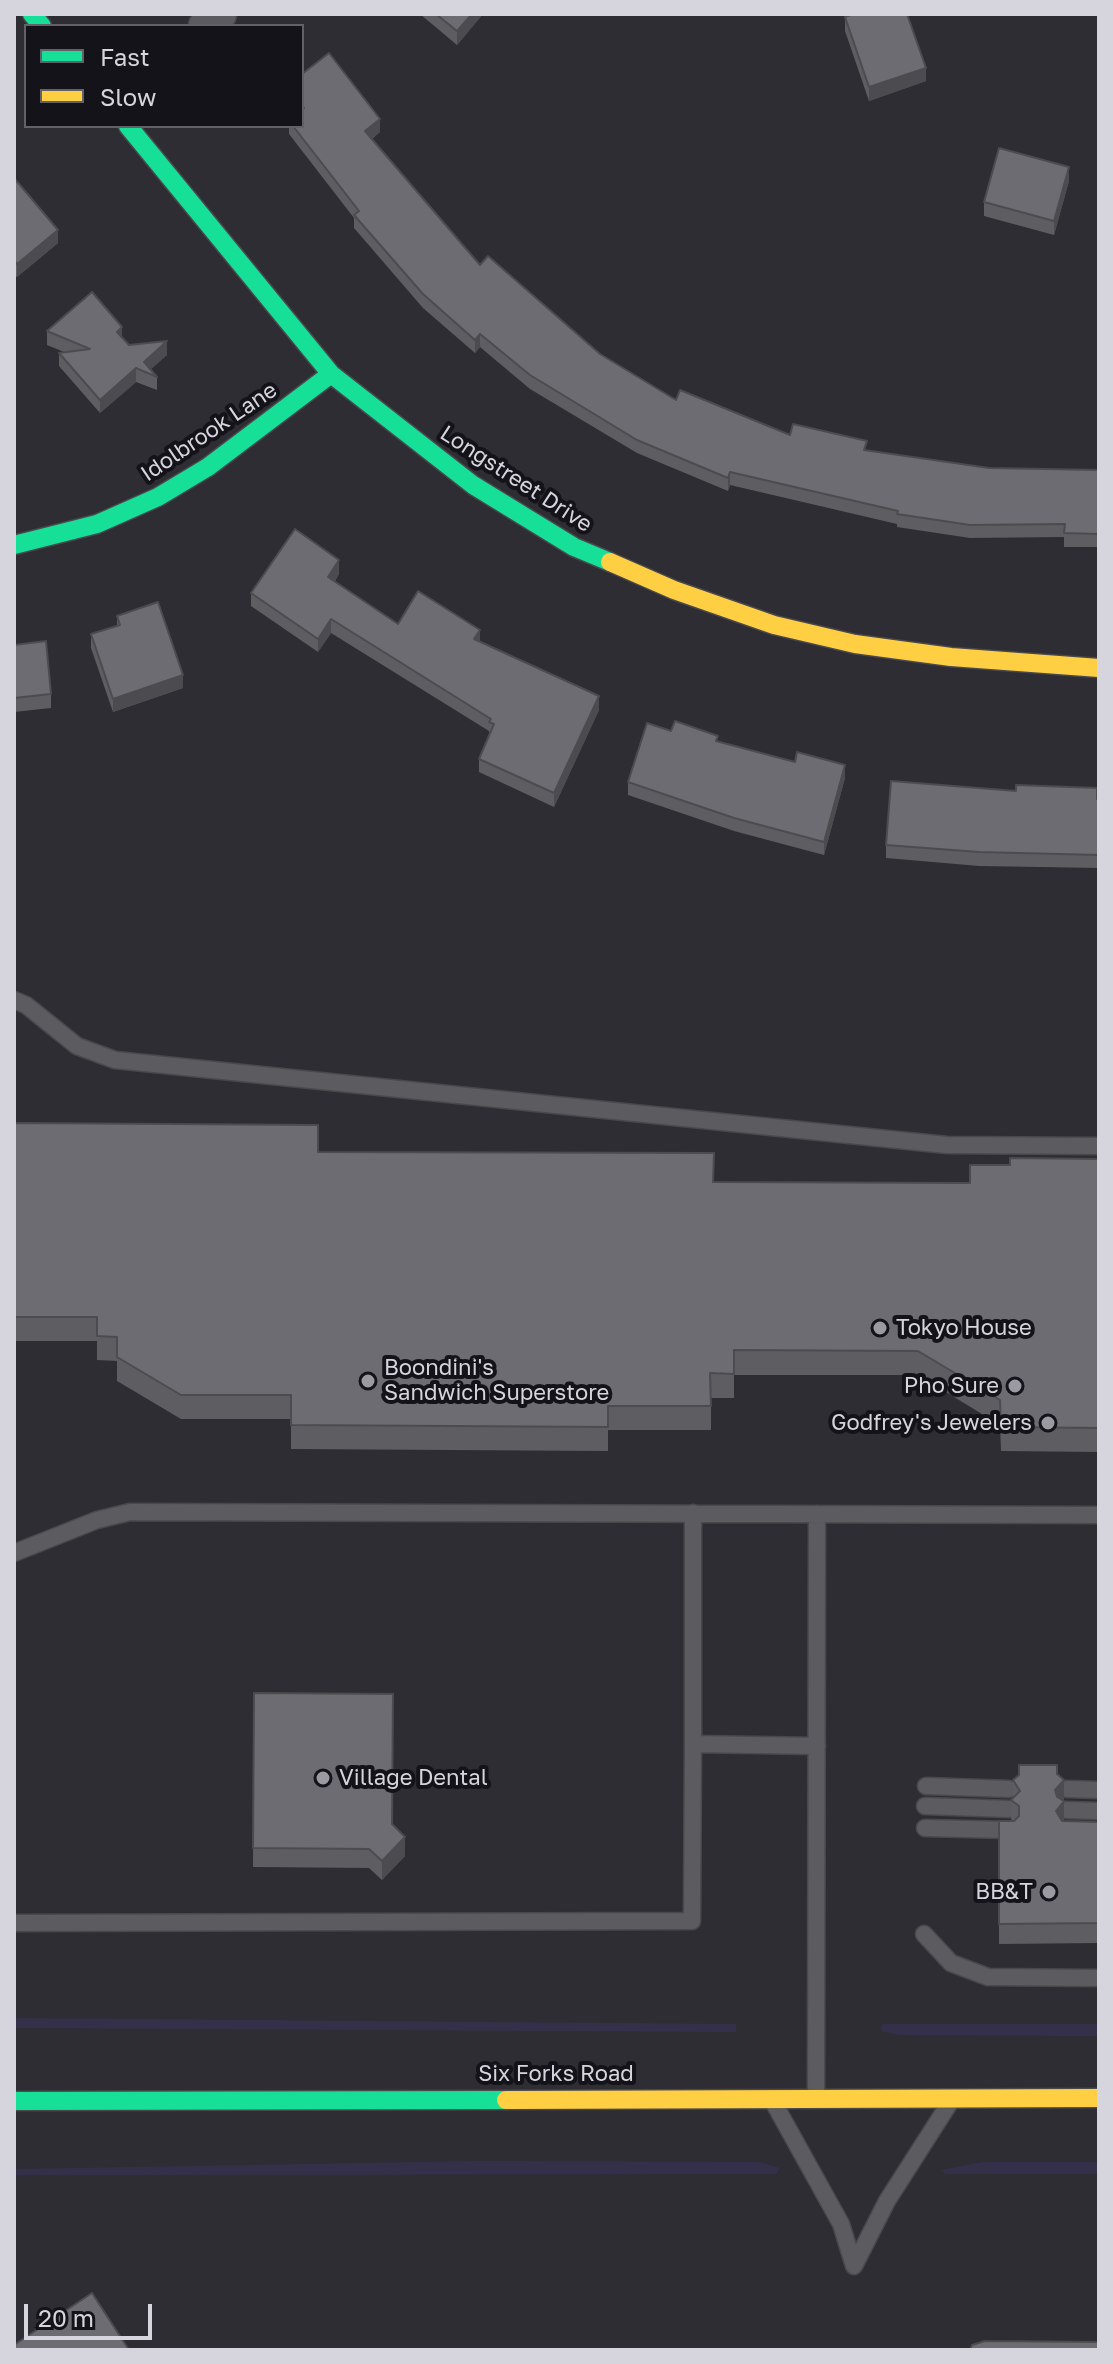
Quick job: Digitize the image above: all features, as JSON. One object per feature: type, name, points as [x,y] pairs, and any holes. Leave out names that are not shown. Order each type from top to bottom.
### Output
[{"type":"street","name":"Longstreet Drive","points":[[130,128],[331,374],[473,485],[574,547],[674,590],[774,625],[855,644],[951,657],[1099,668]]},
{"type":"street","name":"Idolbrook Lane","points":[[14,545],[97,524],[158,497],[208,467],[331,374]]},
{"type":"street","name":"Six Forks Road","points":[[14,2101],[770,2096],[1099,2098]]},
{"type":"lane","points":[[14,1000],[26,1005],[77,1046],[115,1060],[947,1145],[1099,1146]]},
{"type":"lane","points":[[14,1553],[97,1520],[130,1512],[1099,1515]]},
{"type":"lane","points":[[14,1923],[692,1921],[693,1513]]},
{"type":"lane","points":[[816,2097],[817,1514]]},
{"type":"lane","points":[[693,1744],[817,1746]]},
{"type":"lane","points":[[926,1786],[1009,1789]]},
{"type":"lane","points":[[1067,1789],[1099,1790]]},
{"type":"lane","points":[[925,1806],[1009,1809]]},
{"type":"lane","points":[[1066,1810],[1099,1811]]},
{"type":"lane","points":[[925,1828],[1009,1830]]},
{"type":"lane","points":[[924,1934],[951,1963],[978,1975],[1099,1978]]},
{"type":"lane","points":[[770,2096],[837,2216],[854,2266],[887,2201],[953,2098]]},
{"type":"shaded area","points":[[14,2018],[736,2024],[736,2032],[14,2028]]},
{"type":"shaded area","points":[[882,2024],[1099,2024],[1099,2036],[898,2035],[881,2031]]},
{"type":"shaded area","points":[[481,2161],[759,2162],[780,2168],[776,2174],[14,2175],[14,2169]]},
{"type":"shaded area","points":[[981,2162],[1099,2162],[1099,2174],[945,2174],[942,2170]]},
{"type":"building","points":[[436,14],[472,14],[457,31]]},
{"type":"building","points":[[854,14],[907,14],[926,68],[869,87],[845,17]]},
{"type":"building","points":[[329,53],[380,119],[365,131],[480,265],[488,256],[600,354],[676,400],[680,390],[790,435],[793,424],[867,441],[864,450],[989,468],[1099,470],[1099,534],[1064,533],[1065,524],[970,525],[897,514],[898,511],[730,472],[728,478],[637,440],[530,375],[480,334],[475,340],[423,294],[354,215],[359,211],[295,128],[304,128],[304,72]]},
{"type":"building","points":[[999,148],[1069,167],[1054,221],[984,202]]},
{"type":"building","points":[[14,178],[58,230],[17,264],[14,260]]},
{"type":"building","points":[[92,292],[122,327],[117,332],[129,345],[167,341],[144,362],[157,377],[136,368],[100,400],[59,353],[90,349],[47,331]]},
{"type":"building","points":[[295,529],[339,560],[328,577],[398,624],[418,591],[480,630],[474,639],[599,696],[554,793],[479,759],[494,724],[489,722],[491,719],[331,619],[318,639],[251,593]]},
{"type":"building","points":[[158,602],[183,675],[113,699],[91,634],[120,625],[117,616]]},
{"type":"building","points":[[46,641],[51,694],[14,698],[14,645]]},
{"type":"building","points":[[675,721],[718,736],[716,741],[795,762],[797,752],[845,765],[824,842],[734,818],[628,782],[647,723],[671,731]]},
{"type":"building","points":[[891,781],[1016,791],[1016,785],[1097,788],[1099,855],[979,852],[886,845]]},
{"type":"building","points":[[14,1123],[318,1125],[318,1152],[714,1153],[713,1182],[970,1183],[970,1165],[1010,1165],[1010,1158],[1099,1159],[1099,1428],[1001,1427],[1000,1400],[918,1351],[734,1350],[734,1374],[710,1373],[711,1406],[608,1406],[608,1427],[291,1425],[291,1395],[181,1395],[117,1357],[117,1337],[97,1336],[97,1317],[14,1317]]},
{"type":"building","name":"Village Dental","points":[[254,1693],[393,1694],[392,1824],[405,1837],[382,1861],[369,1849],[253,1848]]},
{"type":"building","name":"BB&T","points":[[1019,1765],[1057,1765],[1057,1774],[1064,1780],[1055,1790],[1057,1797],[1064,1801],[1056,1811],[1062,1821],[1099,1822],[1099,1923],[999,1924],[999,1821],[1014,1821],[1019,1816],[1019,1806],[1011,1800],[1020,1791],[1013,1780],[1019,1775]]},
{"type":"building","points":[[92,2293],[129,2350],[14,2350],[14,2345]]},
{"type":"building","points":[[985,2341],[1099,2342],[1099,2350],[970,2350],[972,2345]]},
{"type":"traffic: fast","points":[[32,14],[40,24]]},
{"type":"traffic: fast","points":[[130,128],[331,374],[473,485],[574,547],[610,562]]},
{"type":"traffic: fast","points":[[14,545],[97,524],[158,497],[208,467],[331,374]]},
{"type":"traffic: fast","points":[[14,2101],[506,2100]]},
{"type":"traffic: slow","points":[[610,562],[674,590],[774,625],[855,644],[951,657],[1099,668]]},
{"type":"traffic: slow","points":[[506,2100],[1099,2098]]},
{"type":"place","name":"Tokyo House","points":[[880,1328]]},
{"type":"place","name":"Boondini's Sandwich Superstore","points":[[368,1381]]},
{"type":"place","name":"Pho Sure","points":[[1015,1386]]},
{"type":"place","name":"Godfrey's Jewelers","points":[[1048,1423]]},
{"type":"place","name":"Village Dental","points":[[323,1778]]},
{"type":"place","name":"BB&T","points":[[1049,1892]]}]
